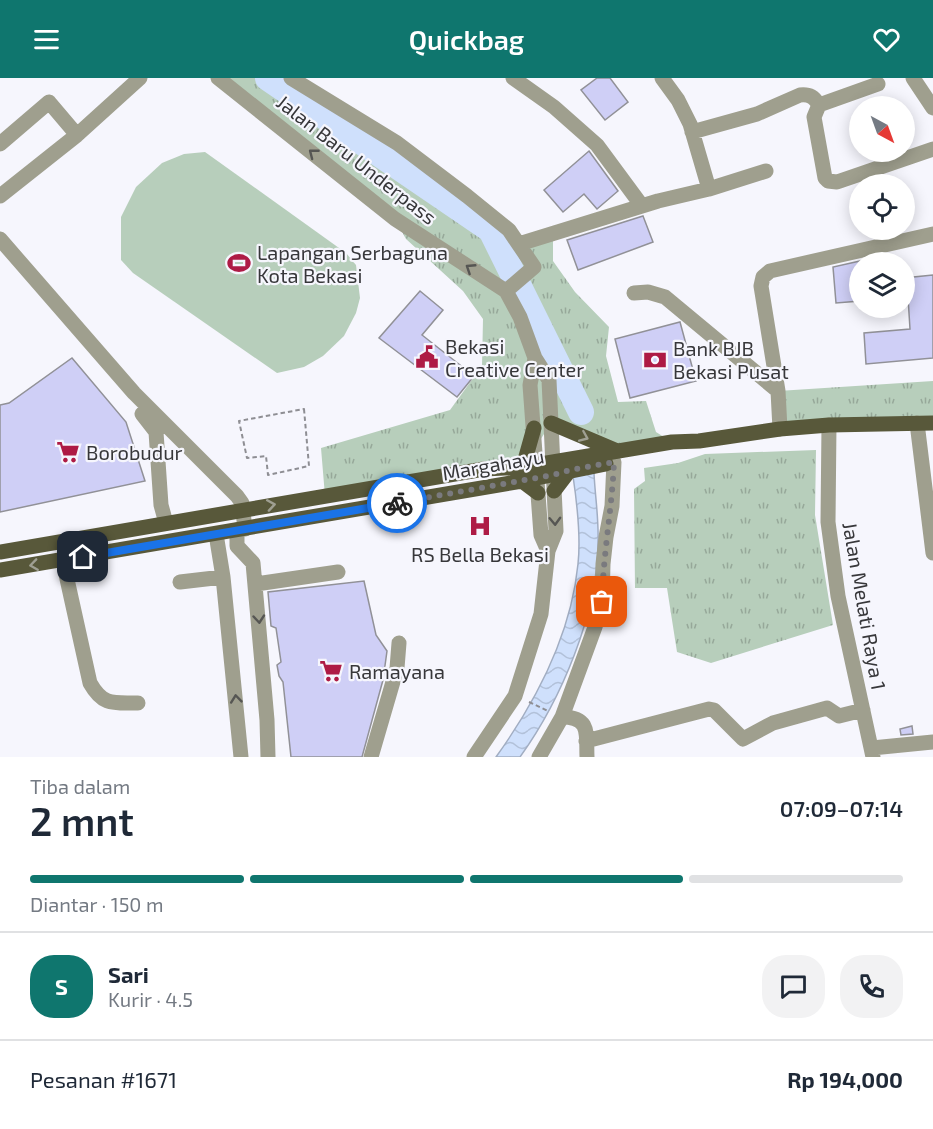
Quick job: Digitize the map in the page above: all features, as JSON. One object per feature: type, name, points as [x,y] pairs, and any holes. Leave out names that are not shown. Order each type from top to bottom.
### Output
[{"type":"main road","points":[[551,423],[615,457]]},
{"type":"main road","points":[[0,552],[484,469],[540,477],[672,442],[699,441],[780,429],[829,425],[933,423]]},
{"type":"main road","points":[[534,428],[540,477]]},
{"type":"main road","name":"Margahayu","points":[[0,570],[64,568],[141,547],[216,534],[240,535],[540,477],[615,457],[671,452],[699,441]]},
{"type":"main road","points":[[137,528],[141,547]]},
{"type":"street","points":[[0,196],[77,135],[140,78]]},
{"type":"street","name":"Jalan Baru Underpass","points":[[218,78],[395,219],[506,291],[520,317],[535,358],[549,380],[551,423],[540,477],[541,535],[548,551],[541,614],[515,696]]},
{"type":"street","points":[[291,78],[397,143],[509,230],[534,267],[506,291]]},
{"type":"street","points":[[662,78],[678,100],[692,132],[709,189]]},
{"type":"street","points":[[914,78],[933,108]]},
{"type":"street","points":[[522,81],[597,145],[642,206]]},
{"type":"street","points":[[878,84],[819,105],[814,117],[825,178],[828,182],[837,182],[933,149]]},
{"type":"street","points":[[692,132],[757,114],[800,95],[808,95],[819,105]]},
{"type":"street","points":[[0,144],[50,102],[77,135]]},
{"type":"street","points":[[519,244],[766,171]]},
{"type":"street","points":[[780,429],[778,391],[761,286],[763,277],[770,271],[933,234]]},
{"type":"street","points":[[0,239],[134,393],[242,503],[240,535],[253,563],[256,584],[268,757]]},
{"type":"street","points":[[634,293],[648,292],[665,297],[778,391]]},
{"type":"street","points":[[534,428],[530,386],[535,358]]},
{"type":"street","points":[[134,393],[132,400],[135,407],[156,432],[161,505],[166,524]]},
{"type":"street","points":[[917,423],[933,553]]},
{"type":"street","name":"Jalan Melati Raya 1","points":[[829,425],[828,522],[838,596],[871,755]]},
{"type":"street","points":[[538,757],[562,717],[602,602],[603,564],[612,506],[615,457]]},
{"type":"street","points":[[216,534],[223,577],[241,757]]},
{"type":"street","points":[[64,568],[93,688],[108,703],[138,703]]},
{"type":"street","points":[[256,584],[338,572]]},
{"type":"street","points":[[180,582],[223,577]]},
{"type":"street","points":[[371,757],[397,668],[399,643]]},
{"type":"street","points":[[474,757],[515,696]]},
{"type":"street","points":[[562,717],[575,718],[582,723],[586,732],[586,749],[710,709],[714,710],[743,739],[773,723],[827,708],[839,716],[863,710]]},
{"type":"street","points":[[871,755],[933,742]]},
{"type":"path","points":[[304,409],[309,466],[268,475],[266,456],[247,458],[238,421],[304,409]]},
{"type":"path","points":[[515,696],[562,717]]},
{"type":"green space","points":[[218,78],[291,78],[397,143],[519,244],[553,234],[553,261],[575,292],[609,327],[606,356],[618,402],[646,401],[656,432],[672,442],[617,451],[551,423],[523,467],[325,496],[321,448],[450,410],[482,366],[483,319],[463,291],[406,239],[395,219]]},
{"type":"green space","name":"Lapangan Serbaguna Kota Bekasi","points":[[205,152],[346,253],[356,265],[360,298],[356,313],[344,336],[323,356],[304,367],[277,373],[133,273],[121,260],[121,217],[136,187],[162,163],[184,154]]},
{"type":"green space","points":[[933,381],[933,424],[780,429],[778,391]]},
{"type":"green space","points":[[816,450],[815,515],[833,625],[711,663],[677,652],[667,588],[635,588],[634,489],[645,481],[644,468],[678,463],[705,454]]},
{"type":"water","points":[[594,473],[598,533],[596,569],[592,598],[574,655],[563,683],[520,757],[496,757],[538,690],[560,641],[574,590],[579,554],[573,476]]},
{"type":"building","points":[[597,78],[610,78],[628,102],[605,120],[581,90]]},
{"type":"building","points":[[589,151],[618,191],[597,209],[584,194],[563,212],[544,190]]},
{"type":"building","points":[[643,216],[653,242],[578,270],[567,240]]},
{"type":"building","points":[[849,263],[849,302],[836,303],[833,267]]},
{"type":"building","points":[[933,275],[933,358],[866,364],[864,333],[910,329],[909,318],[915,318],[915,277]]},
{"type":"building","name":"Bekasi Creative Center","points":[[420,291],[443,310],[422,335],[474,376],[457,397],[379,338]]},
{"type":"building","name":"Bank BJB Bekasi Pusat","points":[[680,322],[696,381],[630,398],[615,339]]},
{"type":"building","name":"Borobudur","points":[[72,358],[126,422],[145,481],[0,512],[0,405],[9,403]]},
{"type":"building","name":"Ramayana","points":[[364,581],[376,635],[387,651],[383,680],[362,757],[291,757],[283,682],[277,665],[281,662],[276,628],[271,626],[268,592]]},
{"type":"building","points":[[912,726],[913,734],[901,735],[900,729]]},
{"type":"waterway","points":[[268,78],[491,230],[581,412]]},
{"type":"way so far","points":[[397,503],[614,462],[612,506],[603,564],[602,602]]},
{"type":"place","name":"Lapangan Serbaguna Kota Bekasi","points":[[239,263]]},
{"type":"place","name":"Bekasi Creative Center","points":[[427,357]]},
{"type":"place","name":"Bank BJB Bekasi Pusat","points":[[655,360]]},
{"type":"place","name":"Borobudur","points":[[68,452]]},
{"type":"place","name":"RS Bella Bekasi","points":[[480,526]]},
{"type":"place","name":"Ramayana","points":[[331,671]]},
{"type":"route","points":[[83,557],[397,503]]}]
